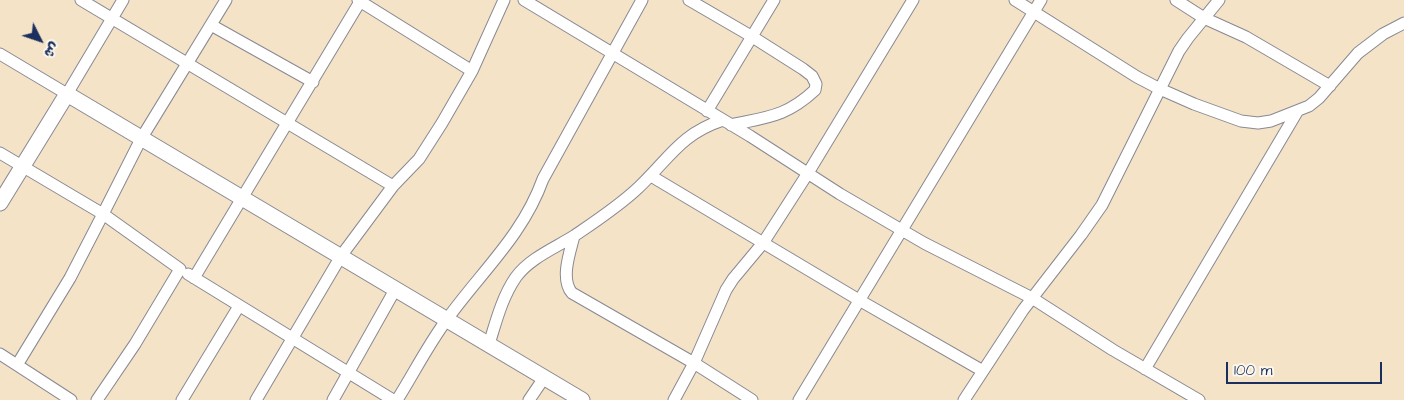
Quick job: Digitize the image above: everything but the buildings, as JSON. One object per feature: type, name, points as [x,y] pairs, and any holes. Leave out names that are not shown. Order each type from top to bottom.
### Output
[{"type":"street","points":[[81,0],[394,186]]},
{"type":"street","points":[[0,203],[123,0]]},
{"type":"street","points":[[16,365],[70,278],[142,139],[226,0]]},
{"type":"street","points":[[194,278],[313,82],[359,0],[472,71]]},
{"type":"street","points":[[256,400],[341,256],[394,186],[419,159],[442,123],[472,71],[504,0]]},
{"type":"street","points":[[524,0],[727,122],[840,194],[959,261],[1032,298],[1113,350],[1199,400]]},
{"type":"street","points":[[397,400],[447,319],[511,240],[531,208],[543,179],[642,0]]},
{"type":"street","points":[[489,344],[506,296],[517,276],[534,260],[574,236],[636,190],[692,133],[706,126],[780,114],[791,109],[815,90],[816,84],[812,76],[803,69],[689,0]]},
{"type":"street","points":[[708,111],[774,0]]},
{"type":"street","points":[[674,400],[694,363],[726,290],[763,243],[808,173],[913,0]]},
{"type":"street","points":[[1015,0],[1034,10],[1137,77],[1160,89],[1194,104],[1242,121],[1258,123],[1271,121],[1297,112],[1314,102],[1358,53],[1383,34],[1404,24]]},
{"type":"street","points":[[799,400],[1040,0]]},
{"type":"street","points":[[1176,0],[1204,18],[1246,37],[1330,86]]},
{"type":"street","points":[[964,400],[1022,310],[1102,205],[1179,51],[1219,0]]},
{"type":"street","points":[[211,25],[313,82]]},
{"type":"street","points":[[0,54],[582,400]]},
{"type":"street","points":[[1146,369],[1189,292],[1297,112]]},
{"type":"street","points":[[0,153],[103,214],[194,278],[393,400]]},
{"type":"street","points":[[651,176],[859,300],[983,371]]},
{"type":"street","points":[[574,236],[567,273],[568,288],[572,293],[694,363],[752,400]]},
{"type":"street","points":[[97,400],[135,344],[180,269]]},
{"type":"street","points":[[333,400],[396,288]]},
{"type":"street","points":[[182,400],[239,306]]},
{"type":"street","points":[[0,354],[71,400]]},
{"type":"street","points":[[529,400],[544,378]]}]
